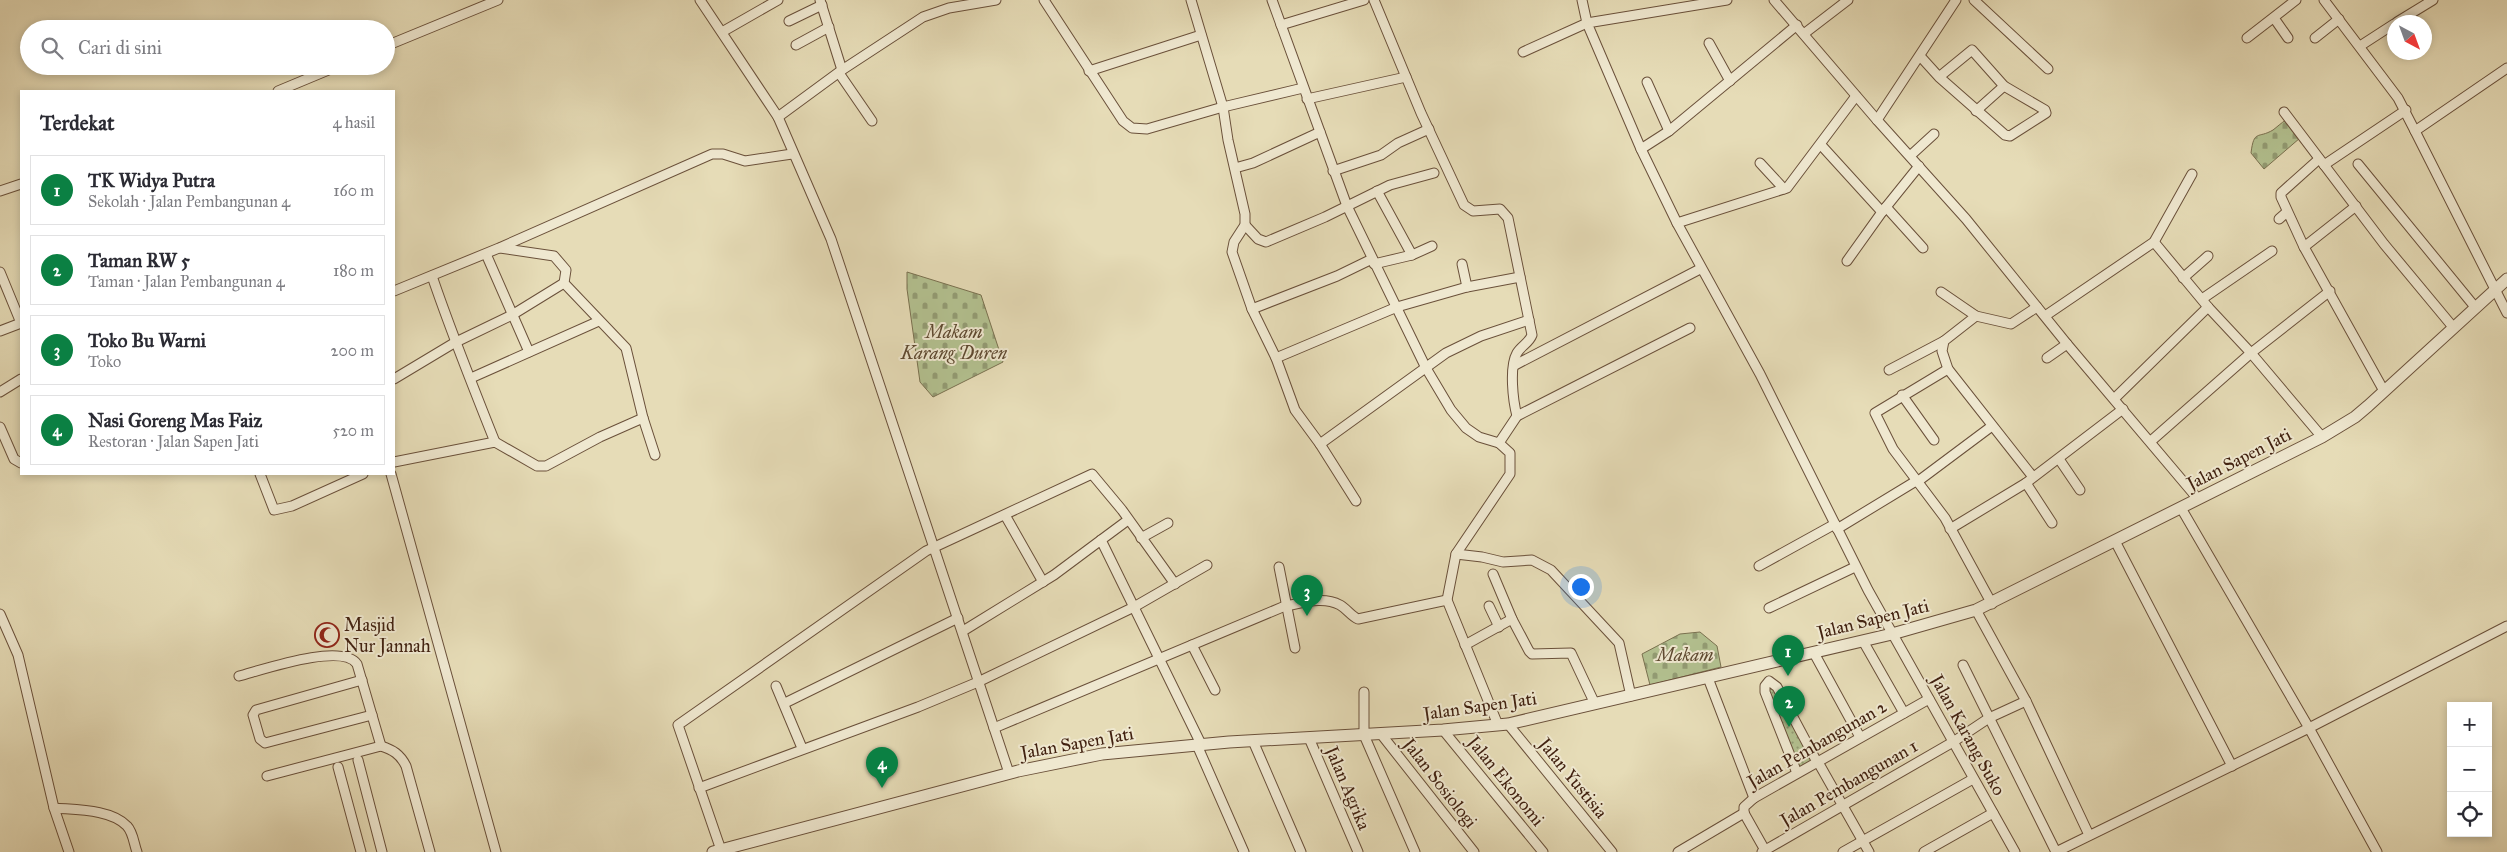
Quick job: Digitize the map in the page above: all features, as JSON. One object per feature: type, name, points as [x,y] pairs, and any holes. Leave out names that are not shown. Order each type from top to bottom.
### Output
[{"type":"street","points":[[395,42],[498,0]]},
{"type":"street","points":[[700,0],[778,117],[792,154],[811,190],[831,239],[1008,773]]},
{"type":"street","points":[[722,32],[778,0]]},
{"type":"street","points":[[778,117],[840,71],[947,4],[996,0]]},
{"type":"street","points":[[1044,0],[1123,121],[1132,128],[1147,129],[1223,107],[1303,88]]},
{"type":"street","points":[[1190,0],[1223,107],[1245,225],[1258,239],[1266,242],[1377,191],[1434,173]]},
{"type":"street","points":[[994,728],[1285,606],[1318,600],[1328,601],[1340,605],[1358,619],[1447,600],[1456,554],[1497,496],[1510,474],[1512,466],[1510,453],[1499,444],[1479,437],[1466,428],[1450,410],[1426,368],[1347,206],[1272,0]]},
{"type":"street","points":[[1282,25],[1364,0]]},
{"type":"street","points":[[1374,0],[1429,129],[1467,208],[1478,212],[1496,208],[1506,213],[1532,338],[1518,351],[1515,365],[1513,403],[1517,416]]},
{"type":"street","name":"Jalan Karang Suko","points":[[1582,0],[1588,23],[1641,149],[1700,269],[1736,330],[1855,566],[2013,851]]},
{"type":"street","points":[[1524,52],[1588,23],[1727,0]]},
{"type":"street","points":[[1774,0],[1962,215],[2067,344],[2151,441],[2198,499]]},
{"type":"street","points":[[1804,33],[1848,0]]},
{"type":"street","points":[[1877,120],[1956,0]]},
{"type":"street","points":[[1974,0],[2048,69]]},
{"type":"street","points":[[2247,38],[2296,0]]},
{"type":"street","points":[[2324,0],[2406,110],[2507,313]]},
{"type":"street","points":[[2409,15],[2433,0]]},
{"type":"street","points":[[789,21],[821,2],[840,71],[872,121]]},
{"type":"street","points":[[2274,18],[2288,38]]},
{"type":"street","points":[[2315,38],[2339,18]]},
{"type":"street","points":[[1641,149],[1668,131],[1797,25]]},
{"type":"street","points":[[796,46],[829,28]]},
{"type":"street","points":[[2360,46],[2387,29]]},
{"type":"street","points":[[1089,71],[1201,35]]},
{"type":"street","points":[[1709,43],[1730,81]]},
{"type":"street","points":[[1920,56],[1939,77],[1976,112],[2008,136],[2046,114],[2045,110],[2004,86],[1972,50],[1939,77]]},
{"type":"street","points":[[2415,131],[2507,68]]},
{"type":"street","points":[[280,90],[316,75]]},
{"type":"street","points":[[1307,98],[1406,76]]},
{"type":"street","points":[[1647,82],[1668,131]]},
{"type":"street","points":[[1976,112],[2004,86]]},
{"type":"street","points":[[1677,223],[1784,190],[1821,145],[1856,96]]},
{"type":"street","points":[[2384,391],[2304,247],[2287,212],[2281,193],[2322,162],[2406,110]]},
{"type":"street","points":[[2284,112],[2453,327]]},
{"type":"street","points":[[1333,171],[1381,155],[1407,138],[1429,129]]},
{"type":"street","points":[[1235,168],[1252,163],[1320,132]]},
{"type":"street","points":[[1910,156],[1934,134]]},
{"type":"street","points":[[1821,145],[1923,248]]},
{"type":"street","points":[[395,291],[486,254],[712,154],[723,154],[745,161],[792,154]]},
{"type":"street","points":[[1760,163],[1784,190]]},
{"type":"street","points":[[2358,164],[2475,308]]},
{"type":"street","points":[[1847,260],[1884,209],[1919,166]]},
{"type":"street","points":[[2045,316],[2154,242],[2192,174]]},
{"type":"street","points":[[0,191],[20,184]]},
{"type":"street","points":[[1377,191],[1412,255]]},
{"type":"street","points":[[2304,247],[2356,206]]},
{"type":"street","points":[[2279,219],[2287,212]]},
{"type":"street","points":[[1245,225],[1234,242],[1232,252],[1252,309],[1276,358],[1290,399],[1356,501]]},
{"type":"street","points":[[2154,242],[2183,278],[2251,353],[2322,437]]},
{"type":"street","points":[[1252,309],[1373,261],[1412,255],[1432,246]]},
{"type":"street","points":[[395,378],[454,343],[512,315],[564,282],[566,270],[554,256],[499,248]]},
{"type":"street","points":[[2202,299],[2272,251]]},
{"type":"street","points":[[486,254],[528,352]]},
{"type":"street","points":[[2183,278],[2208,256]]},
{"type":"street","points":[[1462,264],[1467,287]]},
{"type":"street","points":[[1515,365],[1700,269]]},
{"type":"street","points":[[0,272],[20,321]]},
{"type":"street","points":[[432,276],[454,343],[471,378],[495,442],[537,466],[546,466],[600,437],[643,418]]},
{"type":"street","points":[[1276,358],[1397,307],[1467,287],[1520,277]]},
{"type":"street","name":"Jalan Sapen Jati","points":[[717,851],[1008,773],[1115,752],[1253,741],[1443,730],[1503,724],[1814,653],[1892,634],[1976,610],[1992,604],[2322,437],[2355,417],[2507,279]]},
{"type":"street","points":[[564,282],[599,321],[620,340],[629,355],[643,418],[655,455]]},
{"type":"street","points":[[2151,441],[2251,353],[2330,291]]},
{"type":"street","points":[[1941,292],[1976,316],[2012,324],[2037,307]]},
{"type":"street","points":[[2114,398],[2208,307]]},
{"type":"street","points":[[1889,370],[1944,340],[1976,316]]},
{"type":"street","points":[[1320,444],[1426,368],[1464,344],[1529,320]]},
{"type":"street","points":[[471,378],[599,321]]},
{"type":"street","points":[[0,331],[20,323]]},
{"type":"street","points":[[1499,444],[1517,416],[1690,328]]},
{"type":"street","points":[[1944,340],[1942,351],[1948,369],[1992,426],[2030,480],[2052,523]]},
{"type":"street","points":[[2047,358],[2067,344]]},
{"type":"street","points":[[1948,369],[1875,413],[1893,449],[1941,513],[1992,604]]},
{"type":"street","points":[[0,392],[20,380]]},
{"type":"street","points":[[1902,395],[1934,440]]},
{"type":"street","points":[[1950,529],[2030,480],[2123,409]]},
{"type":"street","points":[[1759,566],[1917,481],[1992,426]]},
{"type":"street","points":[[0,427],[14,460],[20,463]]},
{"type":"street","points":[[395,462],[495,442]]},
{"type":"street","points":[[2059,459],[2080,490]]},
{"type":"street","points":[[717,851],[678,724],[868,590],[934,547],[1092,474],[1098,478],[1174,584]]},
{"type":"street","points":[[260,475],[274,510],[292,506],[362,475]]},
{"type":"street","points":[[391,475],[496,852]]},
{"type":"street","points":[[2181,508],[2309,728],[2377,852]]},
{"type":"street","points":[[1005,515],[1043,582]]},
{"type":"street","points":[[962,631],[1043,582],[1128,520]]},
{"type":"street","points":[[1141,538],[1168,523]]},
{"type":"street","points":[[1101,540],[1199,745],[1244,852]]},
{"type":"street","points":[[2115,541],[2232,766]]},
{"type":"street","points":[[1456,554],[1503,562],[1532,560],[1551,570],[1618,643],[1631,696]]},
{"type":"street","points":[[699,788],[802,748],[918,707],[978,682],[1134,607],[1207,565]]},
{"type":"street","points":[[1769,608],[1855,566]]},
{"type":"street","points":[[1279,567],[1285,606],[1295,648]]},
{"type":"street","points":[[1493,574],[1512,619],[1531,654],[1564,652],[1574,655],[1595,704]]},
{"type":"street","name":"Jalan Yustisia","points":[[1447,600],[1465,645],[1503,724],[1612,852]]},
{"type":"street","points":[[1489,606],[1499,627]]},
{"type":"street","points":[[1976,610],[2026,701],[2089,835]]},
{"type":"street","points":[[0,614],[18,655],[46,779],[69,852]]},
{"type":"street","points":[[785,703],[958,618]]},
{"type":"street","points":[[1465,645],[1512,619]]},
{"type":"street","points":[[1963,665],[2056,852],[2309,728],[2507,626]]},
{"type":"street","points":[[1863,641],[1904,713]]},
{"type":"street","points":[[1192,645],[1215,690]]},
{"type":"street","points":[[1814,653],[1860,737]]},
{"type":"street","points":[[239,676],[319,655],[353,659],[358,664],[381,746]]},
{"type":"street","points":[[1708,678],[1754,798]]},
{"type":"street","points":[[362,680],[256,710],[253,715],[260,739],[265,744],[372,715]]},
{"type":"street","points":[[1798,773],[1765,692],[1765,686],[1769,681],[1777,687],[1817,762],[1844,805],[1869,852]]},
{"type":"street","points":[[776,686],[785,703],[789,727],[802,748]]},
{"type":"street","points":[[1364,692],[1364,735],[1415,852]]},
{"type":"street","name":"Jalan Pembangunan 2","points":[[1678,852],[1744,813],[1744,807],[1754,798],[1929,699]]},
{"type":"street","name":"Jalan Pembangunan 1","points":[[1764,851],[1953,742],[1989,718],[2026,701]]},
{"type":"street","name":"Jalan Ekonomi","points":[[1443,730],[1543,852]]},
{"type":"street","name":"Jalan Sosiologi","points":[[1381,734],[1474,852]]},
{"type":"street","name":"Jalan Agrika","points":[[1308,738],[1358,852]]},
{"type":"street","points":[[1253,741],[1301,852]]},
{"type":"street","points":[[267,776],[381,746],[397,753],[406,766],[430,852]]},
{"type":"street","points":[[358,760],[382,852]]},
{"type":"street","points":[[338,767],[361,852]]},
{"type":"street","points":[[1843,852],[1973,779]]},
{"type":"street","points":[[54,808],[97,812],[116,819],[127,826],[136,852]]},
{"type":"street","points":[[1744,813],[1764,851]]},
{"type":"street","points":[[1924,852],[1993,813]]},
{"type":"green space","points":[[2286,120],[2300,138],[2264,169],[2251,153],[2255,138],[2268,133]]},
{"type":"green space","name":"Makam Karang Duren","points":[[907,272],[981,295],[1003,362],[933,397],[920,382],[907,289]]},
{"type":"green space","name":"Makam","points":[[1700,632],[1717,646],[1721,667],[1650,685],[1642,654],[1680,634]]},
{"type":"green space","points":[[1770,683],[1813,760],[1799,769],[1767,685]]},
{"type":"place","name":"Toko Bu Warni","points":[[1307,616]]},
{"type":"place","name":"Masjid Nur Jannah","points":[[327,635]]},
{"type":"place","name":"TK Widya Putra","points":[[1788,676]]},
{"type":"place","name":"Taman RW 5","points":[[1789,727]]},
{"type":"place","name":"Nasi Goreng Mas Faiz","points":[[882,788]]}]
